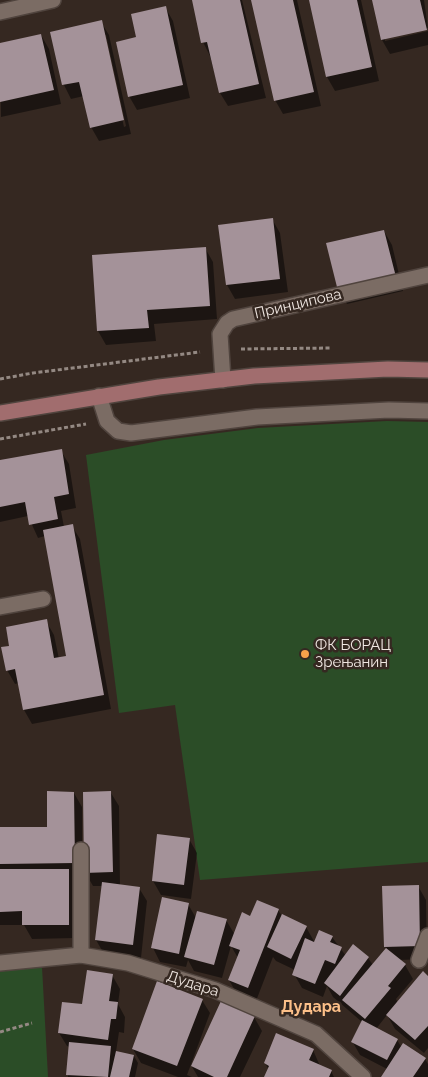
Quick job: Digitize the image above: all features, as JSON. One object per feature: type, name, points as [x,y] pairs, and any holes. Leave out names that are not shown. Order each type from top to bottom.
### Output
[{"type":"street","points":[[0,12],[53,0]]},
{"type":"street","name":"Принципова","points":[[223,380],[220,334],[227,323],[233,319],[428,275]]},
{"type":"street","points":[[0,413],[99,396],[254,376],[388,369],[428,370]]},
{"type":"street","points":[[99,396],[106,421],[118,431],[131,433],[257,417],[389,410],[428,411]]},
{"type":"street","points":[[0,607],[43,599]]},
{"type":"street","points":[[81,850],[81,955]]},
{"type":"street","points":[[419,960],[428,936]]},
{"type":"street","name":"Дудара","points":[[0,963],[81,955],[128,963],[215,990],[316,1034],[363,1077]]},
{"type":"path","points":[[0,1032],[32,1023]]},
{"type":"green space","name":"ФК БОРАЦ Зрењанин","points":[[387,421],[428,422],[428,862],[200,880],[175,705],[119,713],[86,455],[164,440],[258,428]]},
{"type":"green space","points":[[42,967],[48,1077],[0,1077],[0,971]]},
{"type":"building","points":[[192,0],[240,0],[259,84],[219,93],[207,42],[201,43]]},
{"type":"building","points":[[251,0],[293,0],[314,92],[274,101]]},
{"type":"building","points":[[309,0],[357,0],[372,67],[326,77]]},
{"type":"building","points":[[372,0],[420,0],[427,30],[381,40]]},
{"type":"building","points":[[166,6],[183,85],[128,97],[116,42],[136,37],[131,14]]},
{"type":"building","points":[[102,20],[124,120],[90,128],[79,82],[62,85],[50,32]]},
{"type":"building","points":[[41,34],[54,90],[0,102],[0,43]]},
{"type":"building","points":[[273,218],[280,279],[226,285],[218,225]]},
{"type":"building","points":[[384,230],[396,277],[338,291],[326,243]]},
{"type":"building","points":[[206,247],[210,306],[147,310],[149,328],[97,331],[92,255]]},
{"type":"building","points":[[62,449],[69,494],[54,497],[58,519],[29,525],[25,502],[0,507],[0,460]]},
{"type":"building","points":[[73,524],[104,695],[23,710],[15,669],[6,671],[1,647],[9,646],[6,627],[47,619],[54,658],[66,656],[43,530]]},
{"type":"building","points":[[47,791],[74,792],[75,863],[0,864],[0,827],[47,827]]},
{"type":"building","points":[[111,791],[113,872],[84,873],[83,792]]},
{"type":"building","points":[[157,834],[190,838],[184,885],[152,881]]},
{"type":"building","points":[[0,869],[69,869],[69,925],[22,925],[22,911],[0,912]]},
{"type":"building","points":[[102,882],[140,887],[133,945],[95,940]]},
{"type":"building","points":[[419,885],[420,946],[384,947],[382,886]]},
{"type":"building","points":[[162,897],[189,903],[179,954],[151,948]]},
{"type":"building","points":[[257,900],[279,909],[248,988],[228,980],[240,950],[229,946],[242,912],[250,916]]},
{"type":"building","points":[[197,911],[227,919],[214,965],[184,957]]},
{"type":"building","points":[[282,914],[307,926],[291,959],[267,947]]},
{"type":"building","points":[[319,930],[333,936],[330,942],[342,947],[335,964],[325,960],[315,984],[292,975],[305,938],[314,942]]},
{"type":"building","points":[[353,944],[369,957],[340,996],[324,983]]},
{"type":"building","points":[[386,948],[406,964],[388,986],[391,988],[365,1019],[342,1000]]},
{"type":"building","points":[[87,970],[113,974],[109,1001],[118,1002],[116,1019],[111,1019],[108,1040],[58,1033],[62,1002],[82,1004]]},
{"type":"building","points":[[423,971],[428,976],[428,1026],[415,1040],[386,1015]]},
{"type":"building","points":[[157,981],[203,999],[177,1066],[132,1049]]},
{"type":"building","points":[[221,1001],[255,1016],[227,1077],[214,1077],[191,1066]]},
{"type":"building","points":[[362,1020],[398,1039],[387,1060],[351,1042]]},
{"type":"building","points":[[276,1033],[314,1049],[309,1060],[332,1070],[329,1077],[264,1077],[269,1066],[264,1063]]},
{"type":"building","points":[[69,1042],[111,1046],[108,1077],[66,1075]]},
{"type":"building","points":[[403,1043],[426,1058],[413,1077],[381,1077]]},
{"type":"building","points":[[116,1051],[134,1055],[129,1077],[110,1077]]},
{"type":"place","name":"ФК БОРАЦ Зрењанин","points":[[305,654]]},
{"type":"district","name":"Дудара","points":[[311,1007]]}]
